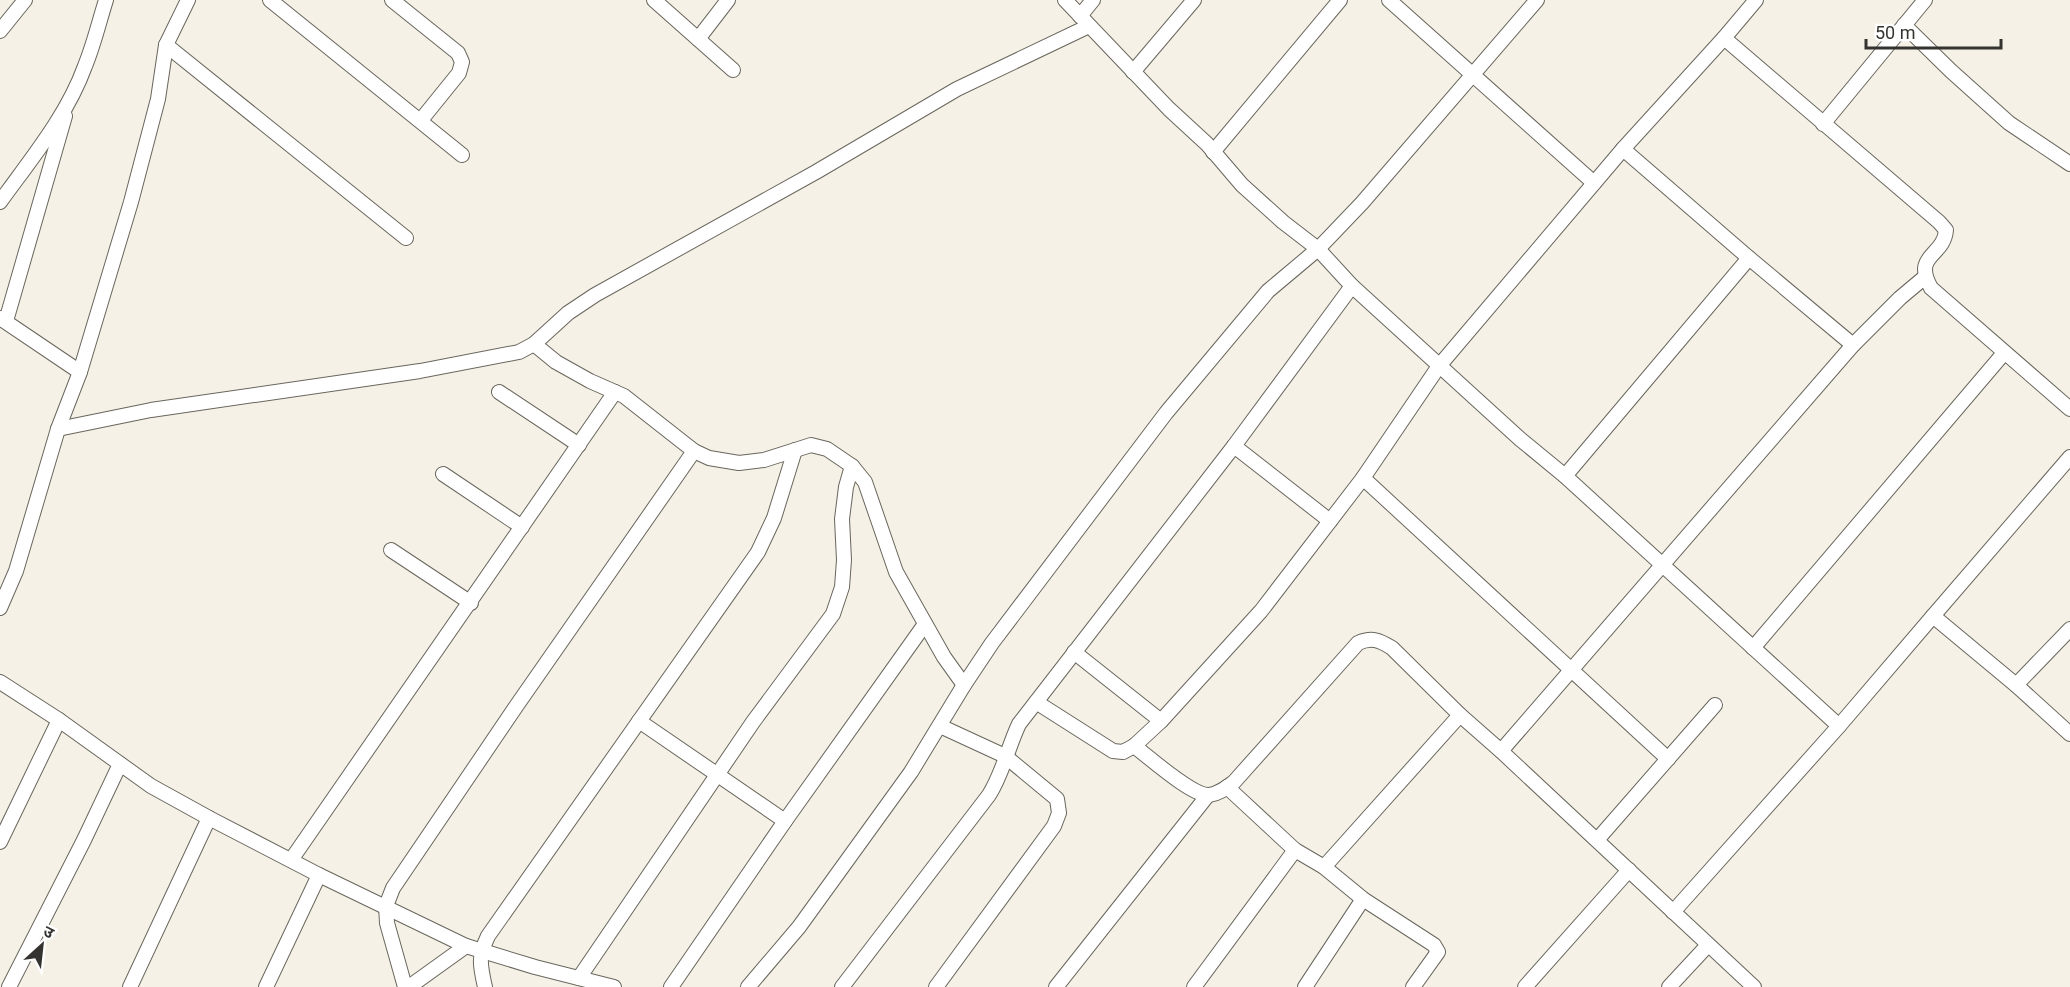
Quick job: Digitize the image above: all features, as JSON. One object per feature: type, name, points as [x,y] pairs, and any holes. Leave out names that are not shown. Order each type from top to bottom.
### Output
[{"type":"street","points":[[0,202],[69,101],[85,67],[106,0]]},
{"type":"street","points":[[0,608],[16,571],[58,429],[80,372],[131,202],[158,99],[166,45],[188,0]]},
{"type":"street","points":[[270,0],[462,155]]},
{"type":"street","points":[[392,0],[458,53],[462,62],[459,73],[421,120]]},
{"type":"street","points":[[654,0],[733,70]]},
{"type":"street","points":[[698,39],[728,0]]},
{"type":"street","points":[[1065,0],[1133,72],[1214,152],[1242,185],[1283,222],[1318,249],[1352,286],[1439,366],[1564,476],[1839,726]]},
{"type":"street","points":[[58,429],[151,410],[471,362],[519,352],[534,344],[568,313],[595,295],[957,89],[1084,21],[1093,0]]},
{"type":"street","points":[[1133,72],[1194,0]]},
{"type":"street","points":[[1214,152],[1340,0]]},
{"type":"street","points":[[1389,0],[1594,183]]},
{"type":"street","points":[[748,987],[799,927],[910,772],[964,684],[1019,607],[1166,413],[1268,291],[1318,249],[1362,203],[1537,0]]},
{"type":"street","points":[[1036,702],[1113,751],[1123,752],[1134,746],[1161,721],[1261,611],[1363,478],[1439,366],[1623,149],[1756,0]]},
{"type":"street","points":[[1823,124],[1924,0]]},
{"type":"street","points":[[0,31],[19,2]]},
{"type":"street","points":[[1904,25],[2009,123],[2070,164]]},
{"type":"street","points":[[1724,38],[1939,222],[1946,230],[1945,237],[1927,261],[1924,269],[1925,277],[1931,288],[2070,409]]},
{"type":"street","points":[[166,45],[406,238]]},
{"type":"street","points":[[69,101],[3,320],[80,372]]},
{"type":"street","points":[[1623,149],[1853,345]]},
{"type":"street","points":[[1564,476],[1749,258]]},
{"type":"street","points":[[1501,751],[1853,345],[1887,310],[1925,277]]},
{"type":"street","points":[[842,987],[989,795],[998,780],[1005,756],[1019,724],[1234,446],[1352,286]]},
{"type":"street","points":[[534,344],[556,362],[624,396],[694,451],[710,458],[739,463],[764,460],[811,445],[828,449],[852,466],[865,482],[896,572],[944,657],[964,684]]},
{"type":"street","points":[[1753,648],[2004,353]]},
{"type":"street","points":[[499,392],[579,445]]},
{"type":"street","points":[[291,861],[615,392]]},
{"type":"street","points":[[1234,446],[1330,521]]},
{"type":"street","points":[[485,987],[480,966],[480,952],[488,936],[758,552],[774,518],[795,450]]},
{"type":"street","points":[[466,946],[404,985],[387,923],[386,906],[393,888],[694,451]]},
{"type":"street","points":[[1673,912],[1839,726],[2070,458]]},
{"type":"street","points":[[579,978],[753,722],[833,614],[842,587],[844,560],[842,519],[846,487],[852,466]]},
{"type":"street","points":[[443,474],[522,527]]},
{"type":"street","points":[[1363,478],[1668,759]]},
{"type":"street","points":[[391,550],[471,603]]},
{"type":"street","points":[[1933,616],[2016,685],[2070,734]]},
{"type":"street","points":[[671,987],[785,821],[926,624]]},
{"type":"street","points":[[2016,685],[2070,629]]},
{"type":"street","points":[[1134,746],[1194,792],[1208,795],[1222,791],[1358,643],[1370,638],[1380,640],[1392,648],[1460,715],[1754,987]]},
{"type":"street","points":[[1074,652],[1161,721]]},
{"type":"street","points":[[0,681],[151,786],[319,875],[480,952],[615,987]]},
{"type":"street","points":[[1597,840],[1715,705]]},
{"type":"street","points":[[1324,867],[1460,715]]},
{"type":"street","points":[[0,842],[59,720]]},
{"type":"street","points":[[639,721],[785,821]]},
{"type":"street","points":[[936,987],[1054,826],[1059,813],[1056,799],[1005,756],[940,726]]},
{"type":"street","points":[[9,987],[120,764]]},
{"type":"street","points":[[1227,787],[1295,850],[1324,867],[1363,899],[1434,945],[1438,952],[1413,987]]},
{"type":"street","points":[[1056,987],[1208,795]]},
{"type":"street","points":[[130,987],[209,818]]},
{"type":"street","points":[[1194,987],[1295,850]]},
{"type":"street","points":[[1525,987],[1629,870]]},
{"type":"street","points":[[266,987],[319,875]]},
{"type":"street","points":[[1305,987],[1363,899]]},
{"type":"street","points":[[1669,987],[1708,945]]}]
